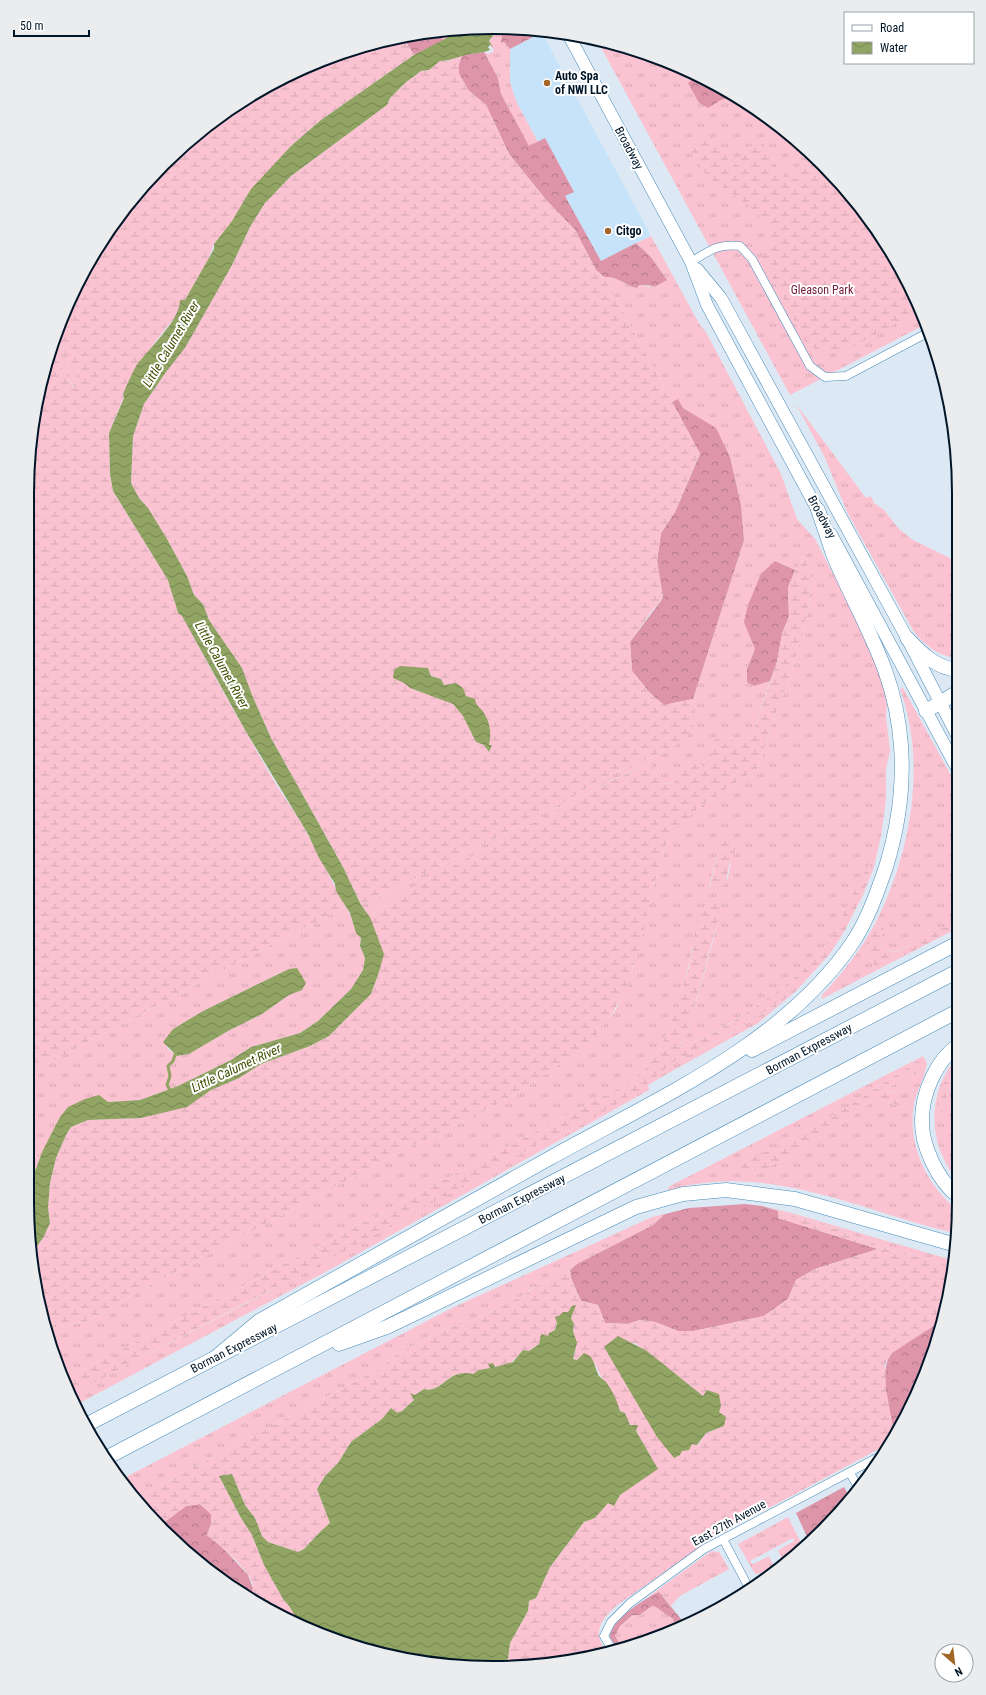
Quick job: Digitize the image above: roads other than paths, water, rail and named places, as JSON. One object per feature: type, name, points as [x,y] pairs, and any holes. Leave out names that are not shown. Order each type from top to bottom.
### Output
[{"type":"highway","points":[[679,1088],[752,1041],[786,1016],[821,981],[853,941],[876,898],[893,846],[902,789],[901,746],[896,706],[884,663],[834,555],[818,510]]},
{"type":"highway","points":[[907,638],[923,655],[934,662],[952,669]]},
{"type":"highway","points":[[926,711],[952,695]]},
{"type":"highway","points":[[216,1357],[259,1321],[679,1088],[952,946]]},
{"type":"highway","name":"Borman Expressway","points":[[90,1423],[952,974]]},
{"type":"highway","points":[[110,1456],[952,1014]]},
{"type":"highway","points":[[952,1052],[935,1071],[926,1094],[922,1120],[926,1144],[935,1168],[952,1189]]},
{"type":"highway","points":[[295,1359],[386,1327],[636,1207],[683,1194],[726,1190],[801,1200],[950,1243]]},
{"type":"main road","name":"Broadway","points":[[572,41],[691,262],[707,305],[952,759]]},
{"type":"main road","name":"Broadway","points":[[691,262],[721,298],[907,638],[952,726]]},
{"type":"street","points":[[691,262],[717,247],[731,245],[740,246],[752,259],[810,366],[825,377],[846,376],[924,335]]},
{"type":"street","name":"East 27th Avenue","points":[[610,1646],[604,1636],[611,1622],[640,1594],[704,1549],[872,1460]]},
{"type":"street","points":[[850,1473],[856,1483]]},
{"type":"street","points":[[723,1539],[747,1585]]},
{"type":"water","name":"Little Calumet River","points":[[494,34],[489,41],[493,47],[490,45],[488,47],[490,50],[440,61],[429,70],[421,71],[405,83],[390,98],[387,105],[291,176],[265,203],[250,227],[232,265],[185,348],[144,404],[133,436],[131,483],[139,498],[148,508],[167,539],[187,576],[194,595],[203,604],[209,620],[242,668],[271,738],[343,867],[361,905],[370,917],[384,954],[379,972],[371,994],[329,1036],[310,1046],[261,1064],[239,1078],[211,1090],[187,1107],[141,1118],[88,1120],[71,1127],[56,1158],[50,1183],[48,1208],[50,1223],[43,1238],[36,1247],[34,1202],[35,1171],[43,1150],[60,1117],[68,1107],[85,1099],[99,1095],[108,1102],[140,1100],[178,1086],[231,1060],[251,1047],[300,1033],[318,1021],[351,989],[363,970],[365,958],[360,946],[361,938],[356,933],[350,913],[336,891],[335,884],[319,858],[308,834],[245,730],[182,616],[178,613],[168,580],[113,491],[110,474],[109,433],[124,398],[123,394],[136,366],[175,317],[179,308],[180,300],[185,300],[214,249],[214,244],[232,221],[251,189],[291,146],[321,120],[414,55],[450,36]]},
{"type":"water","points":[[400,666],[428,668],[431,676],[441,679],[444,685],[456,683],[463,688],[466,696],[475,699],[489,723],[489,745],[492,745],[489,752],[484,745],[476,742],[463,716],[453,704],[410,688],[404,683],[393,678],[394,670]]},
{"type":"water","points":[[297,968],[306,983],[302,990],[289,995],[262,1014],[228,1031],[189,1054],[177,1056],[163,1042],[173,1029],[203,1011],[289,969]]},
{"type":"water","points":[[576,1305],[571,1318],[574,1324],[573,1331],[577,1343],[573,1359],[577,1360],[584,1353],[588,1354],[592,1359],[599,1376],[606,1382],[613,1392],[620,1411],[625,1413],[630,1425],[638,1425],[636,1431],[658,1469],[620,1495],[614,1506],[608,1503],[595,1518],[584,1522],[550,1567],[536,1598],[529,1601],[528,1611],[510,1643],[508,1661],[463,1660],[403,1652],[345,1637],[296,1617],[283,1599],[264,1565],[252,1535],[241,1518],[219,1476],[232,1474],[245,1505],[255,1518],[262,1536],[268,1542],[298,1552],[304,1549],[330,1523],[317,1489],[325,1476],[338,1463],[351,1442],[382,1419],[391,1408],[397,1413],[402,1411],[414,1400],[410,1393],[415,1395],[424,1389],[430,1390],[436,1388],[451,1377],[464,1373],[473,1374],[479,1370],[490,1368],[488,1364],[493,1363],[495,1367],[513,1362],[523,1350],[529,1351],[539,1344],[541,1334],[548,1336],[549,1333],[555,1330],[557,1323],[555,1317],[559,1316],[563,1312],[568,1312],[572,1306]]},
{"type":"water","points":[[618,1336],[647,1351],[703,1396],[707,1390],[719,1394],[721,1406],[719,1412],[726,1417],[724,1426],[706,1433],[697,1445],[692,1444],[689,1450],[682,1451],[680,1455],[674,1458],[657,1437],[604,1347]]},
{"type":"waterway","points":[[171,1092],[167,1085],[170,1076],[168,1066],[173,1061],[176,1052]]},
{"type":"place","name":"Auto Spa of NWI LLC","points":[[547,83]]},
{"type":"place","name":"Citgo","points":[[608,231]]},
{"type":"park label","name":"Gleason Park","points":[[822,290]]}]
